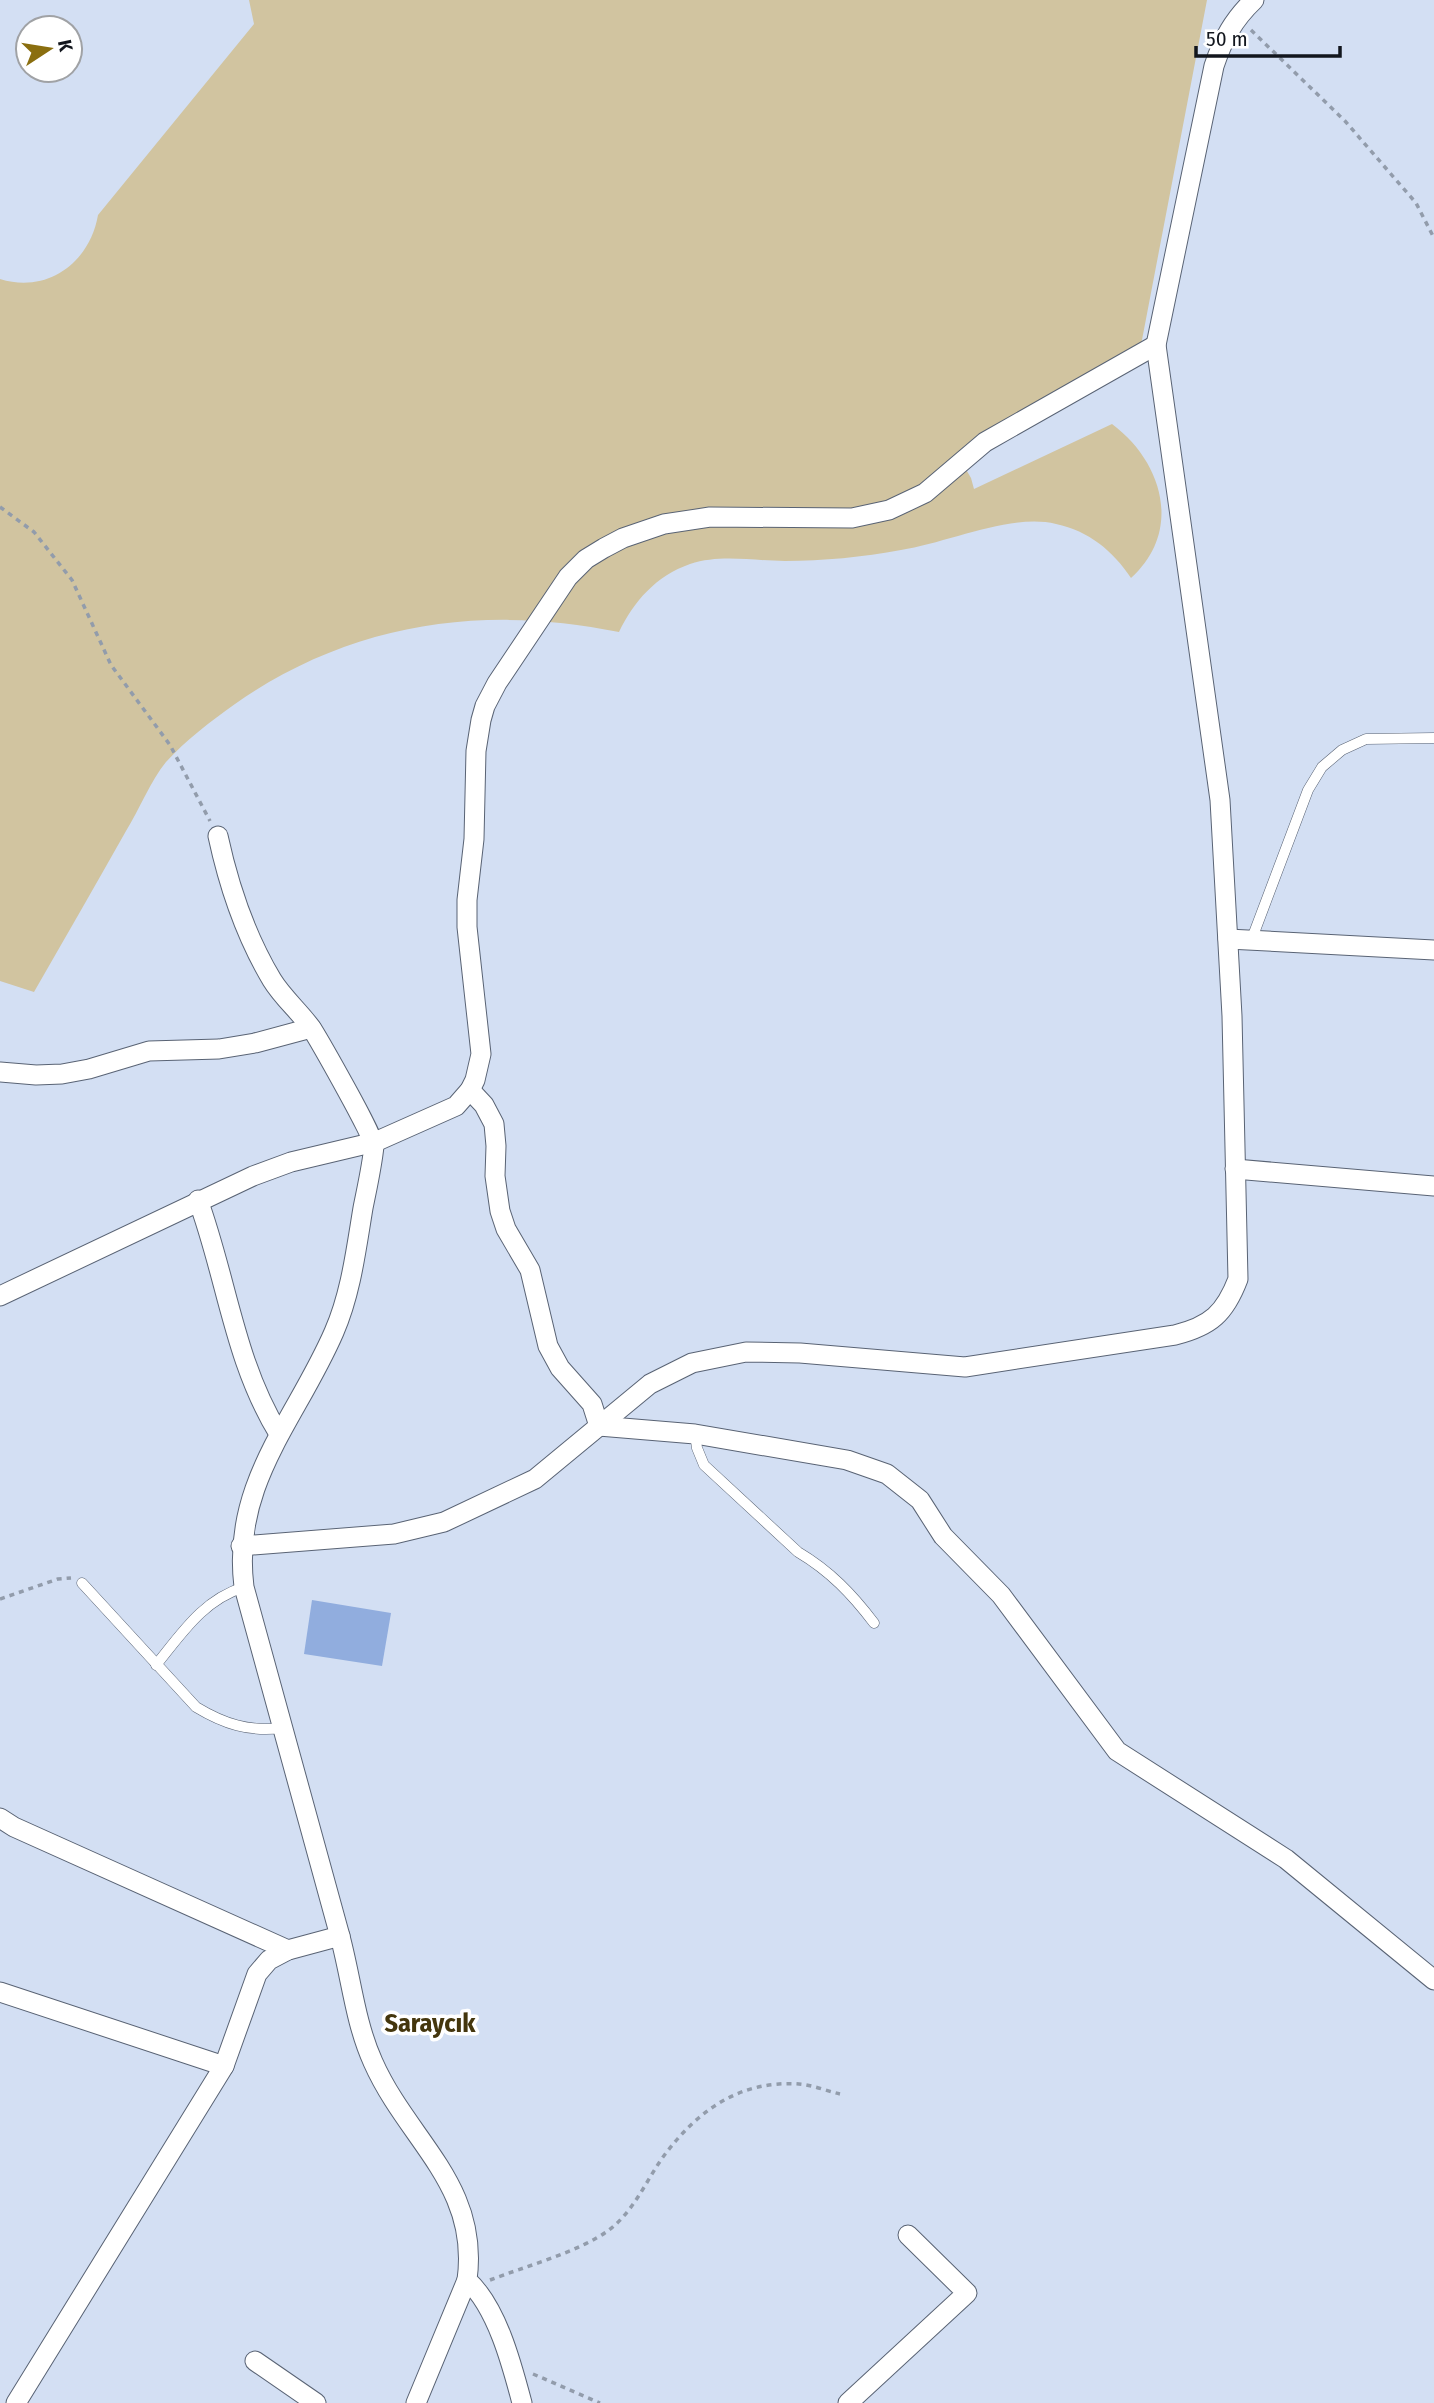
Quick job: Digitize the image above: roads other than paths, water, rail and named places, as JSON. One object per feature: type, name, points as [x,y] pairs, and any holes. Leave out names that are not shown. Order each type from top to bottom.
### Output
[{"type":"street","points":[[242,1546],[394,1534],[443,1522],[535,1479],[650,1384],[692,1363],[746,1352],[800,1353],[965,1367],[1175,1335],[1197,1329],[1216,1317],[1230,1300],[1238,1279],[1228,939],[1220,800],[1156,345],[1214,66],[1222,40],[1237,16],[1254,0]]},
{"type":"street","points":[[0,1296],[253,1176],[291,1162],[375,1142],[456,1107],[470,1090],[481,1054],[467,927],[467,900],[473,861],[478,735],[485,706],[496,683],[568,577],[586,559],[643,531],[675,522],[710,517],[852,518],[889,510],[925,493],[985,442],[1156,345]]},
{"type":"street","points":[[218,836],[235,901],[249,938],[273,982],[311,1028],[375,1142],[344,1307],[335,1332],[279,1434],[253,1491],[245,1518],[242,1546],[244,1587],[340,1936],[352,1999],[373,2061],[389,2094],[449,2181],[461,2205],[467,2228],[471,2283],[416,2403]]},
{"type":"street","points":[[1228,939],[1434,950]]},
{"type":"street","points":[[0,1072],[62,1074],[149,1051],[219,1049],[255,1043],[311,1028]]},
{"type":"street","points":[[470,1090],[484,1105],[494,1124],[495,1176],[500,1211],[506,1229],[530,1270],[548,1346],[561,1368],[592,1404],[599,1426]]},
{"type":"street","points":[[1235,1169],[1434,1186]]},
{"type":"street","points":[[198,1200],[208,1227],[245,1364],[256,1394],[279,1434]]},
{"type":"street","points":[[599,1426],[695,1434],[847,1460],[887,1474],[920,1500],[943,1536],[1001,1595],[1117,1751],[1286,1859],[1434,1980]]},
{"type":"street","points":[[0,1818],[14,1828],[288,1950]]},
{"type":"street","points":[[16,2403],[224,2066],[257,1973],[269,1960],[288,1950],[340,1936]]},
{"type":"street","points":[[0,1992],[224,2066]]},
{"type":"street","points":[[848,2403],[967,2293],[908,2235]]},
{"type":"street","points":[[471,2283],[484,2301],[512,2365],[522,2403]]},
{"type":"street","points":[[255,2361],[316,2403]]},
{"type":"lane","points":[[1251,941],[1308,790],[1322,767],[1342,750],[1366,739],[1434,738]]},
{"type":"lane","points":[[695,1434],[704,1465],[799,1552],[844,1586],[874,1623]]},
{"type":"lane","points":[[82,1583],[196,1707],[216,1719],[243,1728],[282,1728]]},
{"type":"lane","points":[[156,1665],[199,1613],[223,1595],[244,1587]]},
{"type":"district","name":"Saraycık","points":[[430,2023]]}]
